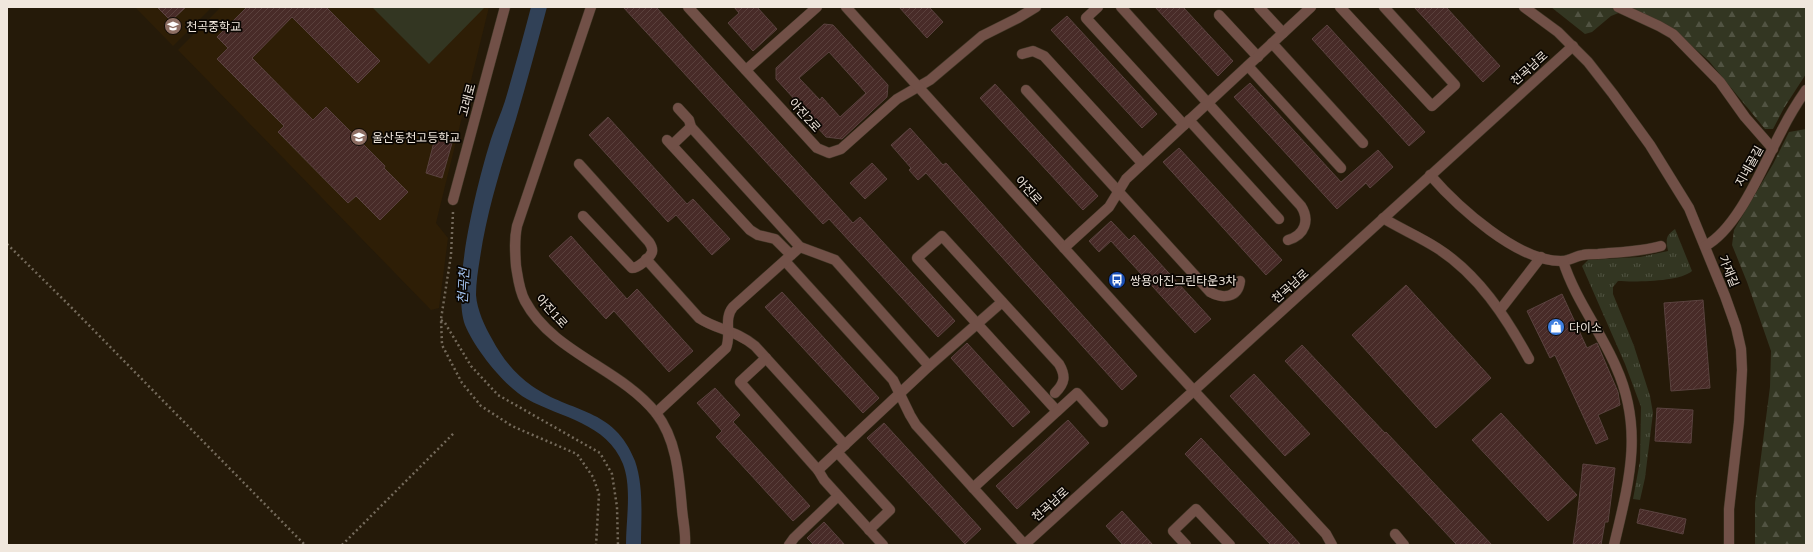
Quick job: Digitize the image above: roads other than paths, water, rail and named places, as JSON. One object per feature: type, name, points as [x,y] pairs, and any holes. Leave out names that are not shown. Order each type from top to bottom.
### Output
[{"type":"street","name":"고래로","points":[[453,200],[505,7]]},
{"type":"street","name":"아진1로","points":[[591,7],[517,226],[514,241],[517,273],[525,301],[543,324],[566,344],[625,385],[656,413],[667,432],[675,459],[685,545]]},
{"type":"street","name":"아진2로","points":[[688,7],[817,148],[829,153],[841,149],[897,99],[939,74],[982,36],[1036,7]]},
{"type":"street","points":[[746,70],[817,7]]},
{"type":"street","name":"아진로","points":[[846,7],[1326,534],[1332,545]]},
{"type":"street","points":[[1098,7],[1086,18],[1279,219]]},
{"type":"street","points":[[1121,7],[1306,213],[1304,228],[1300,234],[1288,240]]},
{"type":"street","points":[[1259,7],[1283,33]]},
{"type":"street","points":[[1064,248],[1109,207],[1126,179],[1142,163],[1311,7]]},
{"type":"street","points":[[1340,7],[1432,106],[1455,85],[1384,7]]},
{"type":"street","name":"가재길","points":[[1524,7],[1558,32],[1572,46],[1613,94],[1650,145],[1689,208],[1734,321],[1740,350],[1742,370],[1739,422],[1729,509],[1729,545]]},
{"type":"street","points":[[1618,7],[1673,34],[1720,82],[1745,117],[1773,148]]},
{"type":"street","points":[[1218,15],[1258,57]]},
{"type":"street","points":[[1272,43],[1363,143]]},
{"type":"street","name":"천곡남로","points":[[1024,545],[1572,46]]},
{"type":"street","points":[[1022,54],[1033,51],[1044,56],[1142,163]]},
{"type":"street","points":[[1248,66],[1341,168]]},
{"type":"street","points":[[1026,90],[1210,292],[1217,296],[1230,296],[1236,292],[1240,286],[1240,281]]},
{"type":"street","name":"지네골길","points":[[1705,246],[1721,235],[1729,226],[1766,164],[1790,114],[1806,90]]},
{"type":"street","points":[[678,108],[689,120],[691,127],[800,247],[835,260],[929,366]]},
{"type":"street","points":[[691,127],[670,143],[750,230],[758,235],[775,239],[788,258],[893,380],[916,425],[1024,545]]},
{"type":"street","points":[[579,164],[649,242],[652,250],[646,259],[636,268],[630,266],[584,216]]},
{"type":"street","points":[[1430,175],[1447,194],[1481,224],[1519,248],[1541,257],[1563,261],[1583,255],[1648,250],[1661,246]]},
{"type":"street","points":[[1384,218],[1437,248],[1453,260],[1484,290],[1500,310],[1529,358]]},
{"type":"street","points":[[1055,393],[1063,384],[1064,374],[1062,369],[942,236],[917,258],[1057,411]]},
{"type":"street","points":[[656,413],[722,353],[728,342],[728,320],[730,311],[800,247]]},
{"type":"street","points":[[1500,310],[1541,257]]},
{"type":"street","points":[[646,259],[699,318],[747,340],[766,358],[845,445]]},
{"type":"street","points":[[1563,261],[1568,278],[1581,305],[1616,367],[1629,403],[1633,435],[1632,454],[1614,545]]},
{"type":"street","points":[[818,470],[901,394],[929,366],[1002,302]]},
{"type":"street","points":[[766,358],[740,382],[818,470],[824,480],[838,496],[883,545]]},
{"type":"street","points":[[973,488],[1077,393],[1103,422]]},
{"type":"street","points":[[837,452],[890,510],[869,530]]},
{"type":"street","points":[[789,545],[794,538],[838,496]]},
{"type":"street","points":[[1186,545],[1173,530],[1196,509],[1230,545]]},
{"type":"street","points":[[1395,534],[1404,545]]},
{"type":"water","name":"천곡천","points":[[531,7],[547,7],[491,205],[483,240],[479,267],[476,290],[477,301],[484,324],[489,334],[509,365],[520,376],[532,386],[547,395],[604,421],[616,430],[626,443],[635,461],[640,481],[641,545],[626,545],[628,493],[626,473],[616,450],[595,430],[582,423],[540,406],[518,393],[500,376],[483,356],[465,325],[461,285],[473,206],[479,180],[505,101]]},
{"type":"place","name":"천곡중학교","points":[[173,26]]},
{"type":"place","name":"울산동천고등학교","points":[[359,137]]},
{"type":"place","name":"쌍용아진그린타운3차","points":[[1117,280]]},
{"type":"place","name":"다이소","points":[[1556,327]]}]
